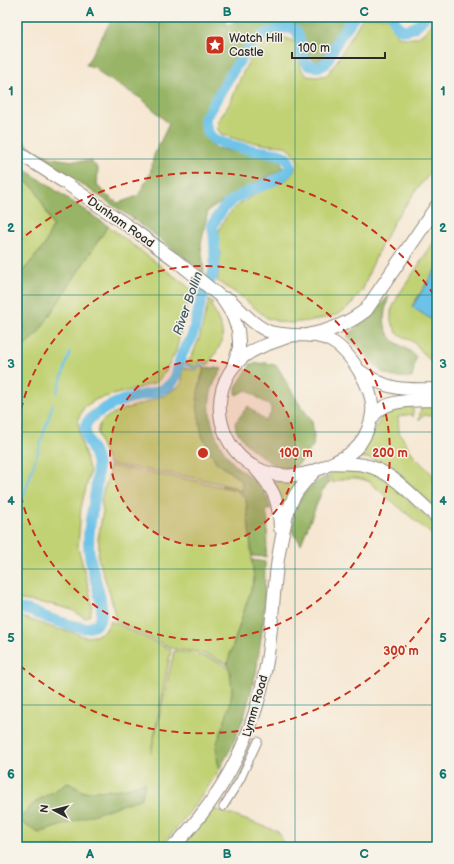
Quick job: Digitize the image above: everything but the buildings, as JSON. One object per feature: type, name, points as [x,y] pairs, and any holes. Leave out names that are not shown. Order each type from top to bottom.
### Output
[{"type":"highway","points":[[309,335],[327,332],[338,328],[358,317],[366,310],[437,206]]},
{"type":"main road","name":"Dunham Road","points":[[17,152],[67,184],[196,276],[220,296],[230,300],[257,324],[272,333],[309,335],[335,344],[349,356],[360,371]]},
{"type":"main road","name":"Dunham Road","points":[[220,296],[235,321],[239,341],[236,359],[225,381],[221,394],[219,410],[221,423],[225,436],[235,452],[252,466]]},
{"type":"main road","points":[[230,372],[240,360],[250,352],[293,335]]},
{"type":"main road","points":[[360,371],[380,384],[397,389],[437,389]]},
{"type":"main road","points":[[360,371],[371,398],[371,421]]},
{"type":"main road","points":[[252,466],[269,473],[283,475],[298,475],[315,471],[354,450],[365,435],[374,414],[379,410],[392,403],[437,400]]},
{"type":"main road","points":[[331,463],[364,465],[384,472],[437,517]]},
{"type":"main road","name":"Lymm Road","points":[[173,847],[200,818],[224,784],[235,763],[253,720],[259,701],[267,661],[280,543],[279,511],[275,497],[270,486],[252,466]]},
{"type":"main road","name":"Lymm Road","points":[[280,543],[293,498],[315,471]]},
{"type":"street","points":[[223,807],[240,780],[258,741]]},
{"type":"green space","points":[[113,17],[227,17],[226,26],[242,17],[356,17],[334,51],[316,62],[306,54],[297,29],[258,36],[215,97],[202,124],[215,148],[280,159],[283,169],[236,193],[208,211],[201,244],[204,272],[132,218],[17,141],[17,134],[30,147],[50,157],[75,161],[90,161],[98,168],[97,185],[106,195],[118,203],[138,196],[150,174],[154,155],[169,124],[142,99],[102,75],[95,67],[86,65]]},
{"type":"green space","points":[[363,17],[388,17],[398,36],[414,38],[424,33],[433,19],[437,17],[437,165],[417,189],[395,220],[382,244],[363,289],[345,310],[336,315],[316,320],[292,323],[280,322],[267,318],[239,295],[217,281],[220,259],[219,235],[220,228],[228,214],[255,194],[286,180],[292,174],[298,162],[294,153],[285,146],[239,140],[221,134],[217,128],[218,124],[231,101],[250,59],[263,46],[278,38],[290,39],[296,43],[301,69],[307,76],[317,77],[327,75],[336,63]]},
{"type":"green space","points":[[17,164],[108,226],[38,333],[17,352],[17,276],[18,277],[44,246],[53,226],[35,188],[17,176]]},
{"type":"green space","points":[[17,176],[35,187],[53,226],[44,246],[18,277],[17,276]]},
{"type":"green space","points":[[108,226],[191,289],[176,351],[165,372],[157,382],[97,399],[84,407],[78,420],[80,437],[90,472],[81,507],[78,547],[92,606],[90,615],[85,618],[72,610],[54,605],[22,600],[17,601],[17,352],[38,333]]},
{"type":"green space","points":[[437,237],[437,267],[412,306],[437,323],[437,357],[429,360],[415,343],[397,333],[391,321],[391,311],[398,296]]},
{"type":"green space","points":[[389,296],[385,310],[384,322],[388,334],[392,339],[416,357],[412,378],[393,377],[382,372],[347,336]]},
{"type":"green space","points":[[209,300],[213,302],[211,305],[222,330],[221,342],[219,348],[208,365],[202,361],[195,367],[186,364],[192,356],[199,339]]},
{"type":"green space","points":[[267,363],[277,366],[298,402],[312,421],[314,435],[313,446],[298,465],[288,468],[276,467],[247,445],[236,430],[235,423],[248,406],[265,421],[271,413],[271,407],[247,390],[236,395],[236,387],[251,364]]},
{"type":"green space","points":[[201,365],[205,367],[201,377],[197,404],[202,436],[235,476],[242,481],[242,492],[234,487],[191,477],[109,464],[98,437],[98,429],[104,419],[125,409],[165,396],[182,383],[182,372],[184,368],[196,370]]},
{"type":"green space","points":[[205,367],[222,369],[214,384],[210,396],[211,417],[217,439],[228,457],[235,465],[253,479],[265,493],[271,509],[266,510],[268,522],[266,557],[252,556],[246,499],[236,490],[222,487],[222,485],[234,487],[242,492],[242,481],[216,462],[202,436],[197,404],[198,391]]},
{"type":"green space","points":[[410,406],[413,408],[413,417],[411,414],[398,417],[399,432],[416,458],[437,479],[437,508],[390,468],[372,459],[355,456],[372,433],[375,432],[382,414],[390,410]]},
{"type":"green space","points":[[424,406],[437,406],[437,417],[424,415],[419,420],[421,408]]},
{"type":"green space","points":[[109,466],[188,479],[236,490],[246,499],[254,580],[227,664],[208,655],[174,649],[116,621],[110,594],[98,558],[98,539],[103,511],[101,501],[108,479]]},
{"type":"green space","points":[[351,468],[375,473],[394,486],[437,526],[437,539],[368,481],[350,478],[342,479],[333,483],[329,473],[350,470]]},
{"type":"green space","points":[[328,476],[330,482],[322,491],[301,544],[292,531],[297,506],[308,488]]},
{"type":"green space","points":[[271,482],[292,482],[295,485],[284,509]]},
{"type":"green space","points":[[252,560],[265,562],[264,616],[256,673],[244,717],[231,748],[219,770],[216,746],[230,705],[232,690],[230,670],[227,664],[254,580]]},
{"type":"green space","points":[[19,616],[85,637],[95,636],[105,631],[111,621],[171,650],[151,753],[174,651],[210,658],[230,669],[232,690],[230,705],[217,758],[219,770],[191,810],[160,847],[17,847],[17,820],[39,833],[145,782],[123,789],[84,792],[68,783],[37,801],[21,816],[17,815],[17,617]]},
{"type":"green space","points":[[145,782],[142,798],[39,833],[17,820],[17,815],[21,816],[37,801],[68,783],[84,792],[123,789]]},
{"type":"green space","points":[[212,808],[277,831],[281,836],[284,847],[179,847]]},
{"type":"water","points":[[437,267],[437,323],[412,307]]},
{"type":"waterway","name":"River Bollin","points":[[17,609],[29,610],[57,621],[85,628],[99,622],[102,610],[101,602],[89,550],[89,528],[97,485],[97,463],[95,454],[85,432],[87,423],[91,418],[111,405],[130,398],[160,391],[170,385],[174,380],[182,354],[193,334],[201,302],[213,273],[215,259],[214,223],[224,208],[235,199],[281,177],[289,167],[289,162],[281,155],[245,149],[217,141],[207,131],[205,118],[232,72],[257,40],[266,34],[285,28],[294,30],[299,36],[301,54],[308,65],[315,67],[320,66],[326,63],[339,38],[354,17]]},
{"type":"waterway","name":"River Bollin","points":[[393,17],[399,28],[403,30],[412,28],[421,22],[425,17]]},
{"type":"waterway","points":[[57,393],[70,352]]},
{"type":"waterway","points":[[179,363],[195,368],[202,364],[204,365]]},
{"type":"waterway","points":[[17,517],[53,404]]},
{"type":"place","name":"Watch Hill Castle","points":[[215,45]]}]
